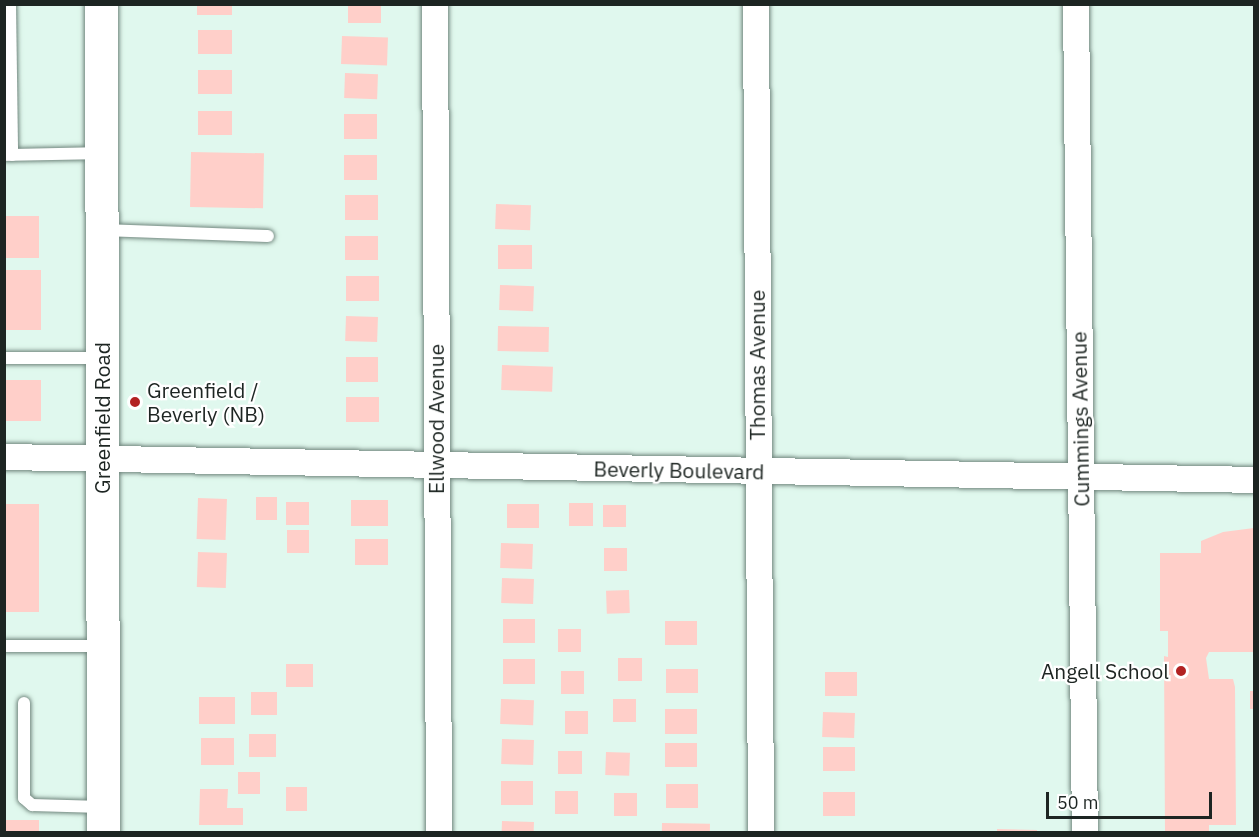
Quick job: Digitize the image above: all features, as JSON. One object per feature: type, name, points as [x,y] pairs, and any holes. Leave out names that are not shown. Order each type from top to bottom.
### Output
[{"type":"main road","name":"Greenfield Road","points":[[101,4],[103,820]]},
{"type":"street","name":"Ellwood Avenue","points":[[435,4],[435,465],[439,832]]},
{"type":"street","name":"Thomas Avenue","points":[[756,4],[757,471],[761,832]]},
{"type":"street","name":"Cummings Avenue","points":[[1076,4],[1085,832]]},
{"type":"street","name":"Beverly Boulevard","points":[[4,457],[1254,480]]},
{"type":"lane","points":[[10,4],[8,155],[101,153]]},
{"type":"lane","points":[[101,230],[268,236]]},
{"type":"lane","points":[[4,358],[102,358]]},
{"type":"lane","points":[[4,646],[103,646]]},
{"type":"lane","points":[[24,703],[24,798],[32,805],[103,820]]},
{"type":"building","points":[[197,4],[232,4],[232,15],[197,15]]},
{"type":"building","points":[[348,4],[381,4],[381,23],[348,23]]},
{"type":"building","points":[[198,30],[232,30],[232,54],[198,54]]},
{"type":"building","points":[[342,36],[388,38],[387,66],[341,64]]},
{"type":"building","points":[[198,70],[232,70],[232,94],[198,94]]},
{"type":"building","points":[[345,73],[378,74],[377,99],[344,98]]},
{"type":"building","points":[[198,111],[232,111],[232,135],[198,135]]},
{"type":"building","points":[[344,114],[377,114],[377,139],[344,139]]},
{"type":"building","points":[[191,152],[264,153],[263,208],[190,207]]},
{"type":"building","points":[[344,155],[377,155],[377,180],[344,180]]},
{"type":"building","points":[[345,195],[378,195],[378,220],[345,220]]},
{"type":"building","points":[[496,204],[531,205],[530,230],[495,229]]},
{"type":"building","points":[[4,216],[39,216],[39,258],[4,258]]},
{"type":"building","points":[[345,236],[378,236],[378,260],[345,260]]},
{"type":"building","points":[[498,245],[532,245],[532,269],[498,269]]},
{"type":"building","points":[[4,270],[41,270],[41,330],[4,330]]},
{"type":"building","points":[[346,276],[379,276],[379,301],[346,301]]},
{"type":"building","points":[[500,285],[534,286],[533,311],[499,310]]},
{"type":"building","points":[[346,316],[378,317],[377,342],[345,341]]},
{"type":"building","points":[[498,326],[549,327],[549,352],[498,351]]},
{"type":"building","points":[[346,357],[378,357],[378,382],[346,382]]},
{"type":"building","points":[[502,365],[553,367],[552,392],[501,390]]},
{"type":"building","points":[[4,380],[41,380],[41,421],[4,421]]},
{"type":"building","points":[[346,397],[379,397],[379,422],[346,422]]},
{"type":"building","points":[[256,497],[277,497],[277,520],[256,520]]},
{"type":"building","points":[[198,498],[227,499],[226,540],[197,539]]},
{"type":"building","points":[[351,500],[388,500],[388,526],[351,526]]},
{"type":"building","points":[[286,502],[309,502],[309,525],[286,525]]},
{"type":"building","points":[[569,503],[593,503],[593,526],[569,526]]},
{"type":"building","points":[[4,504],[39,504],[39,612],[4,612]]},
{"type":"building","points":[[507,504],[539,504],[539,528],[507,528]]},
{"type":"building","points":[[603,505],[626,505],[626,527],[603,527]]},
{"type":"building","points":[[1254,528],[1254,652],[1209,652],[1206,658],[1209,679],[1233,679],[1235,687],[1236,825],[1209,825],[1209,831],[1165,832],[1164,656],[1168,657],[1168,631],[1160,631],[1160,553],[1201,553],[1201,541],[1223,532]]},
{"type":"building","points":[[287,530],[309,530],[309,553],[287,553]]},
{"type":"building","points":[[355,539],[388,539],[388,565],[355,565]]},
{"type":"building","points":[[501,543],[533,544],[532,569],[500,568]]},
{"type":"building","points":[[604,548],[627,548],[627,571],[604,571]]},
{"type":"building","points":[[198,552],[227,553],[226,588],[197,587]]},
{"type":"building","points":[[502,578],[534,579],[533,604],[501,603]]},
{"type":"building","points":[[629,590],[630,613],[607,614],[606,591]]},
{"type":"building","points":[[503,619],[535,619],[535,643],[503,643]]},
{"type":"building","points":[[665,621],[697,621],[697,645],[665,645]]},
{"type":"building","points":[[558,629],[581,629],[581,652],[558,652]]},
{"type":"building","points":[[618,658],[642,658],[642,681],[618,681]]},
{"type":"building","points":[[503,659],[535,659],[535,684],[503,684]]},
{"type":"building","points":[[286,664],[313,664],[313,687],[286,687]]},
{"type":"building","points":[[666,669],[698,669],[698,693],[666,693]]},
{"type":"building","points":[[561,671],[584,671],[584,694],[561,694]]},
{"type":"building","points":[[825,672],[857,672],[857,696],[825,696]]},
{"type":"building","points":[[1250,691],[1254,691],[1254,709],[1250,709]]},
{"type":"building","points":[[251,692],[277,692],[277,715],[251,715]]},
{"type":"building","points":[[199,697],[235,697],[235,724],[199,724]]},
{"type":"building","points":[[501,699],[534,700],[533,725],[500,724]]},
{"type":"building","points":[[613,699],[636,699],[636,722],[613,722]]},
{"type":"building","points":[[665,709],[697,709],[697,734],[665,734]]},
{"type":"building","points":[[565,711],[588,711],[588,734],[565,734]]},
{"type":"building","points":[[823,712],[855,713],[854,738],[822,737]]},
{"type":"building","points":[[249,734],[276,734],[276,757],[249,757]]},
{"type":"building","points":[[201,738],[234,738],[234,765],[201,765]]},
{"type":"building","points":[[502,739],[534,740],[533,765],[501,764]]},
{"type":"building","points":[[665,743],[697,743],[697,767],[665,767]]},
{"type":"building","points":[[823,747],[855,747],[855,771],[823,771]]},
{"type":"building","points":[[558,751],[582,751],[582,774],[558,774]]},
{"type":"building","points":[[606,752],[630,753],[629,776],[605,775]]},
{"type":"building","points":[[238,772],[260,772],[260,794],[238,794]]},
{"type":"building","points":[[501,781],[533,781],[533,805],[501,805]]},
{"type":"building","points":[[666,784],[698,784],[698,808],[666,808]]},
{"type":"building","points":[[286,787],[307,787],[307,811],[286,811]]},
{"type":"building","points":[[200,789],[228,789],[227,808],[243,808],[243,825],[199,825]]},
{"type":"building","points":[[555,791],[578,791],[578,814],[555,814]]},
{"type":"building","points":[[823,792],[855,792],[855,816],[823,816]]},
{"type":"building","points":[[614,793],[637,793],[637,816],[614,816]]},
{"type":"building","points":[[4,820],[39,820],[39,832],[4,832]]},
{"type":"building","points":[[502,821],[534,822],[534,832],[502,832]]},
{"type":"building","points":[[662,823],[710,824],[710,832],[662,832]]},
{"type":"building","points":[[997,829],[1037,830],[1037,832],[997,832]]},
{"type":"place","name":"Greenfield / Beverly (NB)","points":[[135,402]]},
{"type":"place","name":"Angell School","points":[[1181,671]]}]
